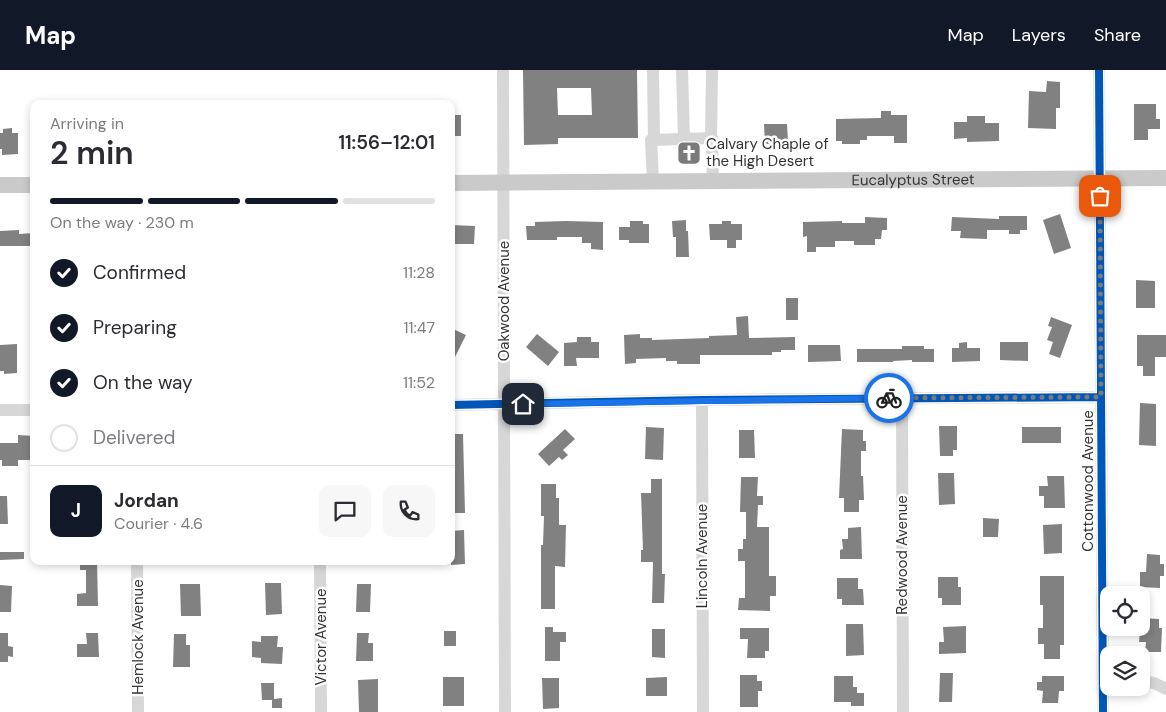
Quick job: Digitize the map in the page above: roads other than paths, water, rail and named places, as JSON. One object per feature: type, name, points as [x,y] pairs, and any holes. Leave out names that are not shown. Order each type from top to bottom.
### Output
[{"type":"main road","name":"Eucalyptus Street","points":[[455,182],[1166,178]]},
{"type":"main road","points":[[0,186],[30,185]]},
{"type":"street","name":"Oakwood Avenue","points":[[503,70],[505,182],[503,404],[505,712]]},
{"type":"street","points":[[653,70],[654,140],[651,140],[653,181]]},
{"type":"street","points":[[682,70],[684,139]]},
{"type":"street","points":[[712,70],[711,139],[713,181]]},
{"type":"street","name":"Cottonwood Avenue","points":[[1099,70],[1101,397],[1105,646]]},
{"type":"street","points":[[654,140],[711,139]]},
{"type":"street","points":[[455,405],[702,400],[1101,397]]},
{"type":"street","name":"Redwood Avenue","points":[[902,398],[903,712]]},
{"type":"street","name":"Lincoln Avenue","points":[[702,400],[703,712]]},
{"type":"street","points":[[0,410],[30,410]]},
{"type":"street","name":"Hemlock Avenue","points":[[137,565],[138,712]]},
{"type":"street","name":"Victor Avenue","points":[[320,565],[321,712]]},
{"type":"street","points":[[1150,682],[1166,689]]},
{"type":"street","name":"Cottonwood Avenue","points":[[1103,712],[1104,696]]},
{"type":"place","name":"Calvary Chaple of the High Desert","points":[[689,153]]}]
